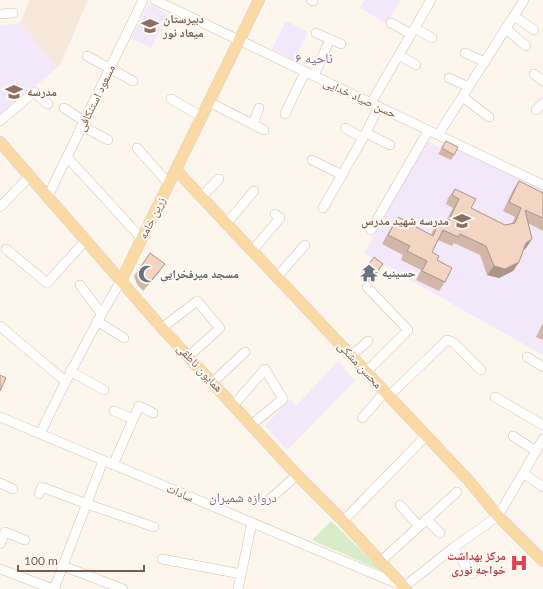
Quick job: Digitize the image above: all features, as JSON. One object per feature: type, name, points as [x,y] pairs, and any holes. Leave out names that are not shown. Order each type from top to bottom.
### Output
[{"type":"main road","name":"زرین خامه","points":[[121,281],[259,0]]},
{"type":"main road","name":"همایون ناطقی","points":[[0,142],[162,328],[297,475],[343,521],[404,588]]},
{"type":"main road","name":"محسن مشکی","points":[[176,170],[469,481],[498,516],[543,562]]},
{"type":"street","name":"مسعود استنکافی","points":[[48,196],[144,0]]},
{"type":"street","name":"حسن صیاد خدایی","points":[[155,0],[543,186]]},
{"type":"street","points":[[323,208],[365,135],[375,105],[399,55],[431,0]]},
{"type":"street","points":[[438,135],[524,0]]},
{"type":"street","points":[[0,14],[13,13]]},
{"type":"street","points":[[514,16],[534,30]]},
{"type":"street","points":[[391,23],[432,38]]},
{"type":"street","points":[[506,29],[526,46]]},
{"type":"street","points":[[316,33],[341,44]]},
{"type":"street","points":[[314,76],[330,39]]},
{"type":"street","points":[[465,54],[484,62]]},
{"type":"street","points":[[399,55],[416,65]]},
{"type":"street","points":[[87,56],[133,81]]},
{"type":"street","points":[[285,114],[305,72]]},
{"type":"street","points":[[534,74],[543,81]]},
{"type":"street","points":[[449,78],[469,87]]},
{"type":"street","points":[[0,121],[34,92],[48,104]]},
{"type":"street","points":[[462,97],[489,117]]},
{"type":"street","points":[[172,99],[202,117]]},
{"type":"street","points":[[209,102],[264,130]]},
{"type":"street","points":[[536,110],[543,103]]},
{"type":"street","points":[[64,108],[83,124],[108,140]]},
{"type":"street","points":[[253,124],[259,108]]},
{"type":"street","points":[[345,128],[390,145]]},
{"type":"street","points":[[371,230],[428,131]]},
{"type":"street","points":[[138,148],[169,184]]},
{"type":"street","points":[[66,158],[142,239]]},
{"type":"street","points":[[312,160],[342,175]]},
{"type":"street","points":[[0,207],[30,176]]},
{"type":"street","points":[[201,197],[219,179]]},
{"type":"street","points":[[226,224],[254,190]]},
{"type":"street","points":[[252,251],[280,218],[275,214]]},
{"type":"street","points":[[6,249],[47,283],[86,240]]},
{"type":"street","points":[[277,277],[305,245]]},
{"type":"street","name":"زرین خامه","points":[[40,434],[70,371],[99,317],[121,281]]},
{"type":"street","points":[[80,285],[99,317],[124,338]]},
{"type":"street","points":[[366,372],[408,330],[367,286]]},
{"type":"street","points":[[162,328],[197,300],[220,328],[189,356]]},
{"type":"street","points":[[0,326],[65,381]]},
{"type":"street","points":[[362,418],[447,340],[451,340],[481,370]]},
{"type":"street","points":[[351,356],[368,341]]},
{"type":"street","points":[[213,382],[245,352]]},
{"type":"street","points":[[527,357],[543,367]]},
{"type":"street","points":[[233,406],[266,370],[283,399],[251,425]]},
{"type":"street","points":[[70,371],[104,390]]},
{"type":"street","points":[[495,397],[543,425]]},
{"type":"street","points":[[113,465],[139,406],[153,413]]},
{"type":"street","points":[[114,411],[133,419]]},
{"type":"street","name":"سادات","points":[[0,417],[404,588]]},
{"type":"street","points":[[343,521],[426,436]]},
{"type":"street","points":[[513,436],[536,451]]},
{"type":"street","points":[[404,588],[453,548],[498,516],[543,439]]},
{"type":"street","points":[[0,570],[53,589],[103,461]]},
{"type":"street","points":[[523,473],[543,487]]},
{"type":"street","points":[[269,500],[297,475]]},
{"type":"street","points":[[1,487],[13,489]]},
{"type":"street","points":[[39,494],[42,487],[154,527]]},
{"type":"street","points":[[380,562],[457,492]]},
{"type":"street","points":[[400,505],[419,526]]},
{"type":"street","points":[[426,519],[440,533]]},
{"type":"street","points":[[238,589],[252,523]]},
{"type":"street","points":[[0,544],[4,532],[24,540]]},
{"type":"street","points":[[453,548],[472,574]]},
{"type":"street","points":[[162,559],[241,574]]},
{"type":"street","points":[[63,566],[123,589]]},
{"type":"shaded area","points":[[30,0],[88,0],[58,67],[20,23]]},
{"type":"shaded area","points":[[365,0],[401,0],[387,24],[360,8]]},
{"type":"shaded area","name":"دبیرستان میعاد نور","points":[[149,4],[168,14],[151,48],[131,38]]},
{"type":"shaded area","points":[[286,21],[308,32],[294,60],[272,49]]},
{"type":"shaded area","name":"مدرسه","points":[[20,23],[58,67],[0,116],[0,25]]},
{"type":"shaded area","name":"مدرسه شهید مدرس","points":[[425,139],[440,148],[443,143],[543,190],[543,355],[364,254]]},
{"type":"shaded area","points":[[338,361],[355,381],[287,450],[265,426],[290,399],[296,406]]},
{"type":"green space","points":[[331,521],[382,571],[312,540]]},
{"type":"building","points":[[446,141],[458,147],[454,155],[442,148]]},
{"type":"building","points":[[519,181],[543,193],[543,218],[525,210],[532,239],[526,243],[519,262],[505,269],[494,266],[486,246],[460,234],[458,237],[443,230],[432,252],[439,256],[437,260],[452,268],[445,282],[422,271],[427,261],[407,251],[410,246],[388,235],[398,217],[433,236],[440,220],[447,224],[459,199],[452,195],[455,189],[476,199],[471,208],[505,225],[515,223],[521,208],[509,202]]},
{"type":"building","points":[[150,253],[165,264],[149,283],[143,276],[140,268]]},
{"type":"building","points":[[374,257],[383,264],[373,276],[368,276],[363,272]]},
{"type":"building","points":[[0,375],[6,378],[0,391]]},
{"type":"place","name":"دبیرستان میعاد نور","points":[[150,26]]},
{"type":"place","name":"مدرسه","points":[[14,92]]},
{"type":"place","name":"مدرسه شهید مدرس","points":[[462,221]]},
{"type":"place","name":"حسینیه","points":[[369,273]]},
{"type":"place","name":"مسجد میرفخرایی","points":[[147,274]]},
{"type":"place","name":"مرکز بهداشت خواجه نوری","points":[[519,563]]},
{"type":"district","name":"ناحیه ۶","points":[[314,58]]},
{"type":"district","name":"دروازه شمیران","points":[[243,497]]}]
